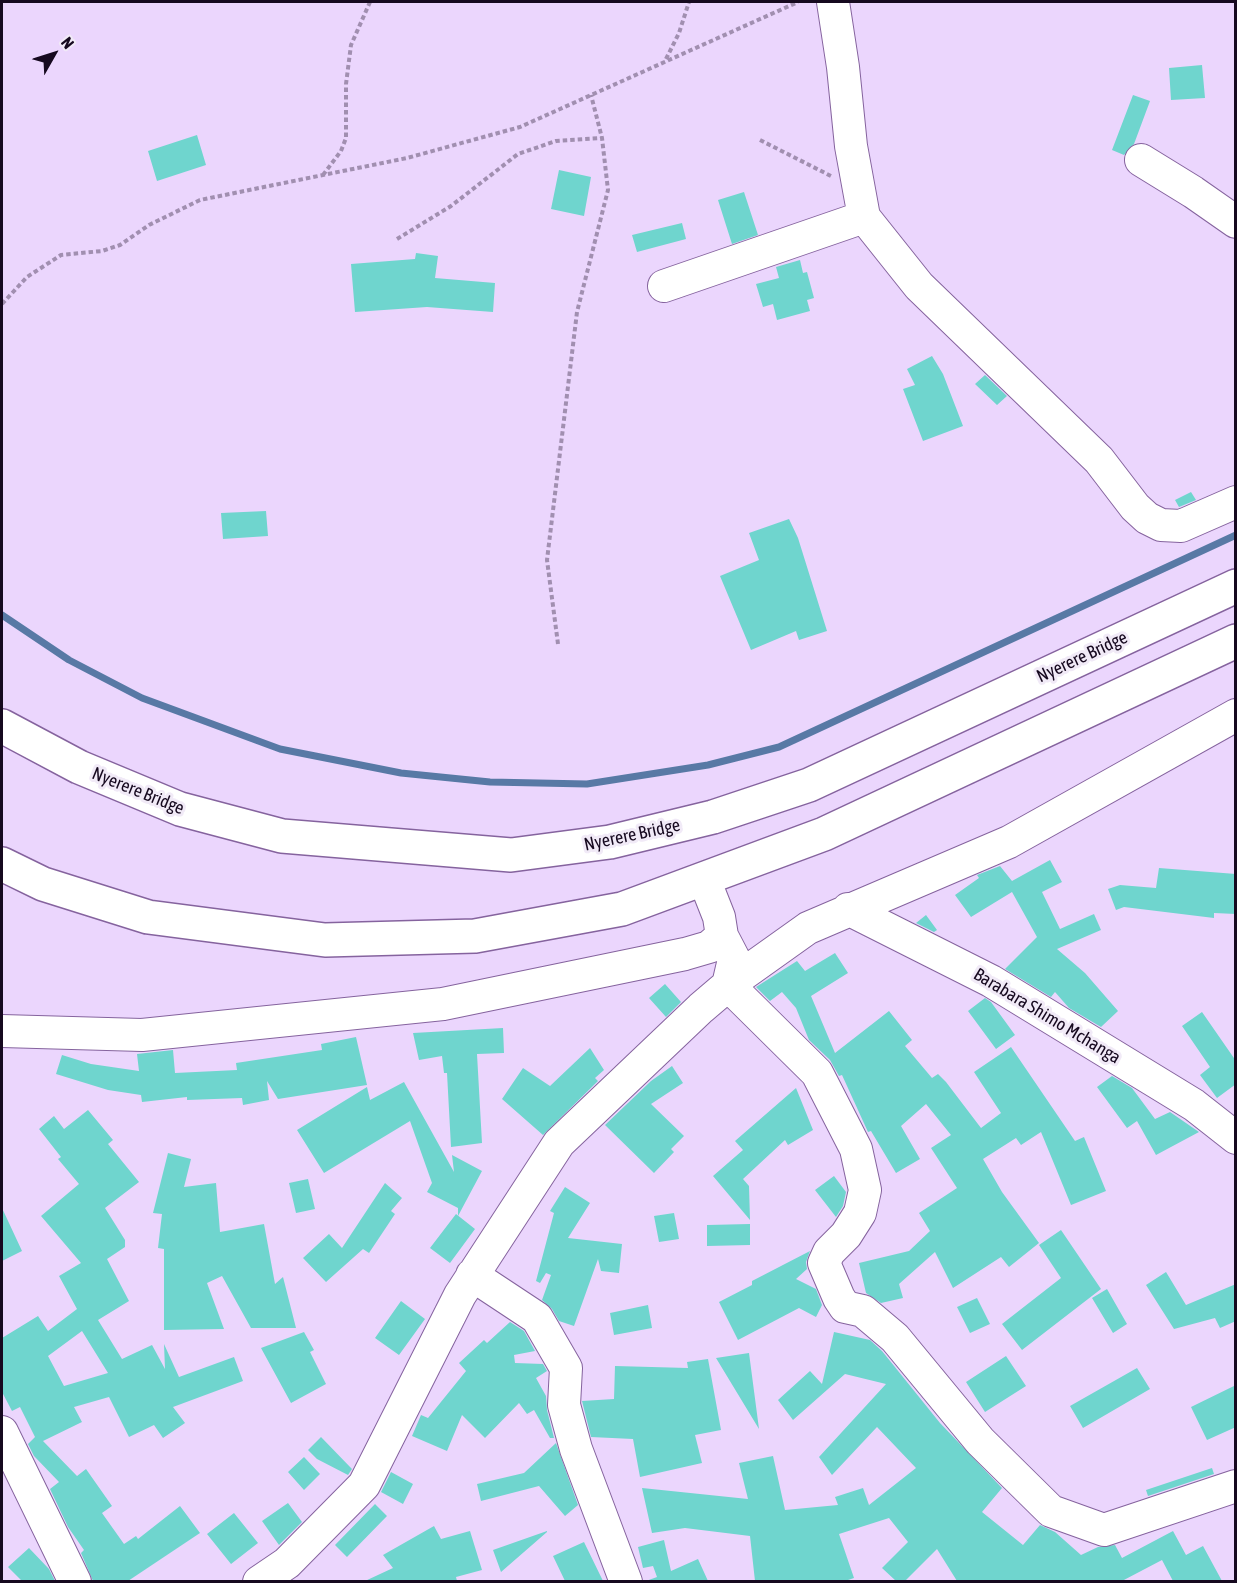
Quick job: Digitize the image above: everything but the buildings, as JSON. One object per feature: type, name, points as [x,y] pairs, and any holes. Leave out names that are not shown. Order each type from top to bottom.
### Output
[{"type":"main road","name":"Nyerere Bridge","points":[[2,726],[79,767],[180,809],[282,836],[512,855],[610,842],[713,817],[809,785],[1236,586]]},
{"type":"main road","points":[[2,864],[43,884],[148,917],[325,940],[475,936],[622,909],[824,834],[1236,641]]},
{"type":"street","points":[[834,2],[851,146],[862,205],[919,286],[1099,460],[1147,518],[1161,525],[1181,526],[1236,501]]},
{"type":"street","points":[[1141,160],[1236,222]]},
{"type":"street","points":[[664,286],[862,205]]},
{"type":"street","points":[[259,1581],[292,1572],[364,1485],[460,1295],[559,1143],[728,985],[808,928],[1009,842],[1236,715]]},
{"type":"street","points":[[704,879],[719,917],[722,936],[734,959],[728,985]]},
{"type":"street","name":"Barabara Shimo Mchanga","points":[[848,909],[991,981],[1194,1105],[1236,1138]]},
{"type":"street","points":[[2,1031],[142,1035],[443,1004],[685,954],[710,947],[722,936]]},
{"type":"street","points":[[728,985],[817,1073],[856,1149],[865,1190],[860,1214],[846,1235],[829,1252],[824,1263],[838,1298],[845,1307],[863,1311],[894,1338],[1004,1467],[1051,1511],[1104,1530],[1236,1486]]},
{"type":"street","points":[[472,1275],[537,1318],[566,1368],[564,1405],[576,1449],[626,1581]]},
{"type":"street","points":[[2,1432],[75,1581]]},
{"type":"path","points":[[323,176],[341,151],[346,138],[346,84],[351,45],[370,2]]},
{"type":"path","points":[[666,60],[679,33],[689,2]]},
{"type":"path","points":[[2,304],[27,277],[61,255],[102,251],[120,245],[149,225],[200,200],[407,158],[520,127],[798,2]]},
{"type":"path","points":[[558,644],[547,560],[577,312],[608,190],[602,138],[591,95]]},
{"type":"path","points":[[397,239],[452,206],[518,154],[556,141],[602,138]]},
{"type":"path","points":[[760,140],[862,205]]},
{"type":"waterway","points":[[2,615],[69,660],[142,698],[280,749],[401,773],[490,782],[587,784],[708,765],[779,747],[1236,535]]}]
